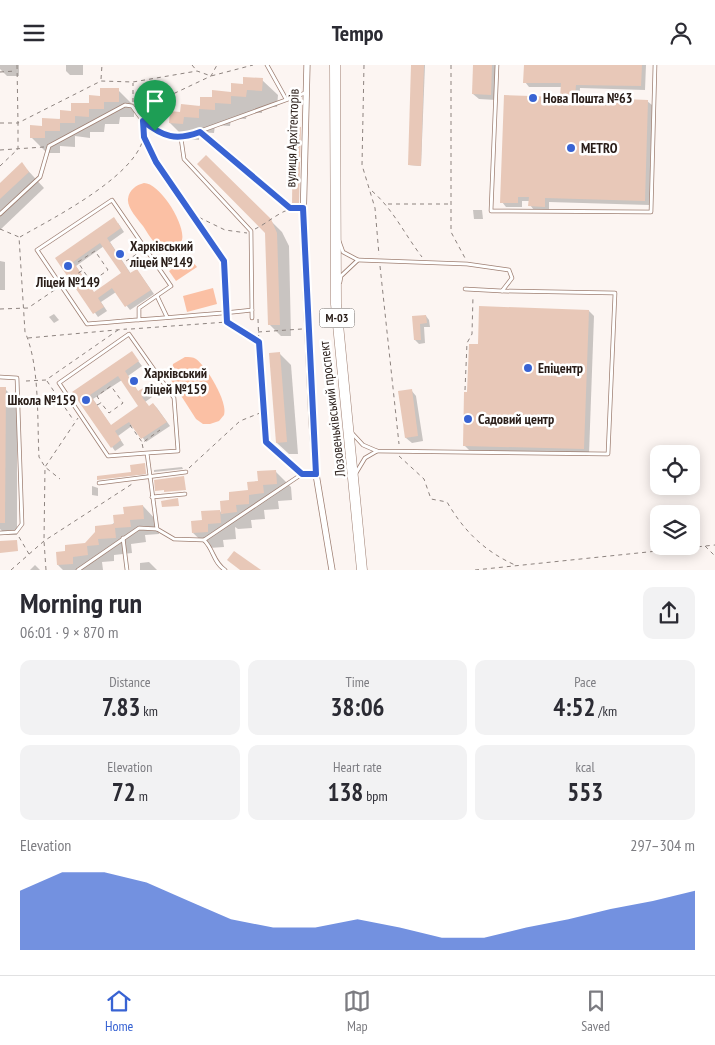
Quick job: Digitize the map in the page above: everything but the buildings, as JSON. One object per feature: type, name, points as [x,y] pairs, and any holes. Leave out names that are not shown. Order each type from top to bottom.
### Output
[{"type":"highway","name":"Лозовеньківський проспект","points":[[335,65],[335,204],[338,334],[354,476],[362,570]]},
{"type":"street","name":"вулиця Архітекторів","points":[[307,65],[303,208],[308,329],[316,474],[332,570]]},
{"type":"lane","points":[[267,65],[286,99]]},
{"type":"lane","points":[[497,65],[491,211],[652,213],[655,65]]},
{"type":"lane","points":[[0,214],[40,177],[49,146],[125,105],[133,104],[143,121],[155,131],[182,139],[306,92]]},
{"type":"lane","points":[[182,139],[184,159],[251,231],[252,318]]},
{"type":"lane","points":[[139,320],[139,308],[171,286],[112,200],[37,250],[87,324],[139,320],[252,310]]},
{"type":"lane","points":[[335,204],[338,209],[339,240],[343,252],[358,260],[467,263],[509,270],[512,278],[502,291]]},
{"type":"lane","points":[[338,334],[341,321],[339,285],[341,275],[358,260]]},
{"type":"lane","points":[[348,428],[363,445],[378,451],[608,453],[615,293],[465,289]]},
{"type":"lane","points":[[157,296],[167,317]]},
{"type":"lane","points":[[129,334],[174,398],[178,451],[146,454],[108,456],[59,383],[129,334]]},
{"type":"lane","points":[[259,351],[266,442],[302,474]]},
{"type":"lane","points":[[0,377],[17,377],[22,524],[16,532],[0,533]]},
{"type":"lane","points":[[354,476],[365,459],[378,451]]},
{"type":"lane","points":[[146,454],[157,529]]},
{"type":"lane","points":[[99,483],[186,472]]},
{"type":"lane","points":[[78,570],[139,528],[157,529],[174,539],[204,540],[302,474],[316,474]]},
{"type":"lane","points":[[152,497],[185,494]]},
{"type":"lane","points":[[123,538],[127,570]]},
{"type":"lane","points":[[204,540],[211,548],[216,563],[225,570]]},
{"type":"path","points":[[0,166],[18,149],[17,65]]},
{"type":"path","points":[[101,81],[102,65]]},
{"type":"path","points":[[192,65],[197,71]]},
{"type":"path","points":[[211,76],[217,65]]},
{"type":"path","points":[[134,82],[133,104],[156,102],[211,76],[253,65]]},
{"type":"path","points":[[364,65],[362,165],[376,208],[399,444]]},
{"type":"path","points":[[451,65],[451,232],[467,263]]},
{"type":"path","points":[[0,72],[17,71]]},
{"type":"path","points":[[0,123],[18,123],[101,81],[134,82],[197,71],[211,76]]},
{"type":"path","points":[[143,121],[144,137],[156,162],[224,261],[227,312]]},
{"type":"path","points":[[200,132],[290,208]]},
{"type":"path","points":[[20,237],[67,210],[117,175],[138,153],[144,137]]},
{"type":"path","points":[[0,150],[49,146]]},
{"type":"path","points":[[371,191],[387,205],[425,262]]},
{"type":"path","points":[[387,205],[450,205]]},
{"type":"path","points":[[192,214],[225,230],[246,233],[268,224],[290,208],[303,208]]},
{"type":"path","points":[[0,229],[20,237]]},
{"type":"path","points":[[20,237],[25,332],[34,381],[39,457],[45,467],[60,479]]},
{"type":"path","points":[[126,261],[145,249]]},
{"type":"path","points":[[95,251],[108,270],[91,282],[83,270],[78,262],[95,251]]},
{"type":"path","points":[[0,309],[24,309],[83,270]]},
{"type":"path","points":[[465,390],[467,343],[472,335],[474,292]]},
{"type":"path","points":[[252,318],[258,318],[259,351]]},
{"type":"path","points":[[27,338],[227,322],[259,342]]},
{"type":"path","points":[[258,332],[308,329]]},
{"type":"path","points":[[26,381],[46,381],[119,330]]},
{"type":"path","points":[[46,381],[74,421]]},
{"type":"path","points":[[111,386],[123,403],[108,413],[101,403],[96,396],[111,386]]},
{"type":"path","points":[[97,405],[101,403]]},
{"type":"path","points":[[186,472],[192,463],[240,421],[263,412]]},
{"type":"path","points":[[46,570],[44,541],[45,467],[74,421],[81,416]]},
{"type":"path","points":[[130,425],[142,443],[146,454]]},
{"type":"path","points":[[142,443],[160,430]]},
{"type":"path","points":[[392,453],[400,457],[424,479],[431,499],[447,502],[457,520],[492,555],[515,566]]},
{"type":"path","points":[[11,570],[44,541],[142,478]]},
{"type":"path","points":[[16,532],[29,554]]},
{"type":"path","points":[[474,570],[715,545]]},
{"type":"path","points":[[706,546],[715,556]]},
{"type":"shaded area","points":[[144,183],[150,185],[164,197],[180,225],[182,240],[176,247],[170,250],[160,248],[155,243],[129,206],[128,199],[131,191]]},
{"type":"shaded area","points":[[189,257],[197,267],[176,281],[169,271]]},
{"type":"shaded area","points":[[213,288],[217,304],[187,312],[183,296]]},
{"type":"shaded area","points":[[185,357],[192,357],[201,363],[216,385],[224,409],[224,415],[219,421],[203,424],[196,419],[171,380],[173,364]]},
{"type":"place","name":"Нова Пошта №63","points":[[533,98]]},
{"type":"place","name":"METRO","points":[[571,148]]},
{"type":"place","name":"Харківський ліцей №149","points":[[120,254]]},
{"type":"place","name":"Ліцей №149","points":[[68,266]]},
{"type":"place","name":"Епіцентр","points":[[528,368]]},
{"type":"place","name":"Харківський ліцей №159","points":[[134,381]]},
{"type":"place","name":"Школа №159","points":[[86,400]]},
{"type":"place","name":"Садовий центр","points":[[468,419]]},
{"type":"route","points":[[143,121],[155,131],[182,139],[200,132],[290,208],[303,208],[312,423],[316,474],[302,474],[266,442],[259,342],[227,322],[224,261],[156,162],[144,137],[143,121]]}]
